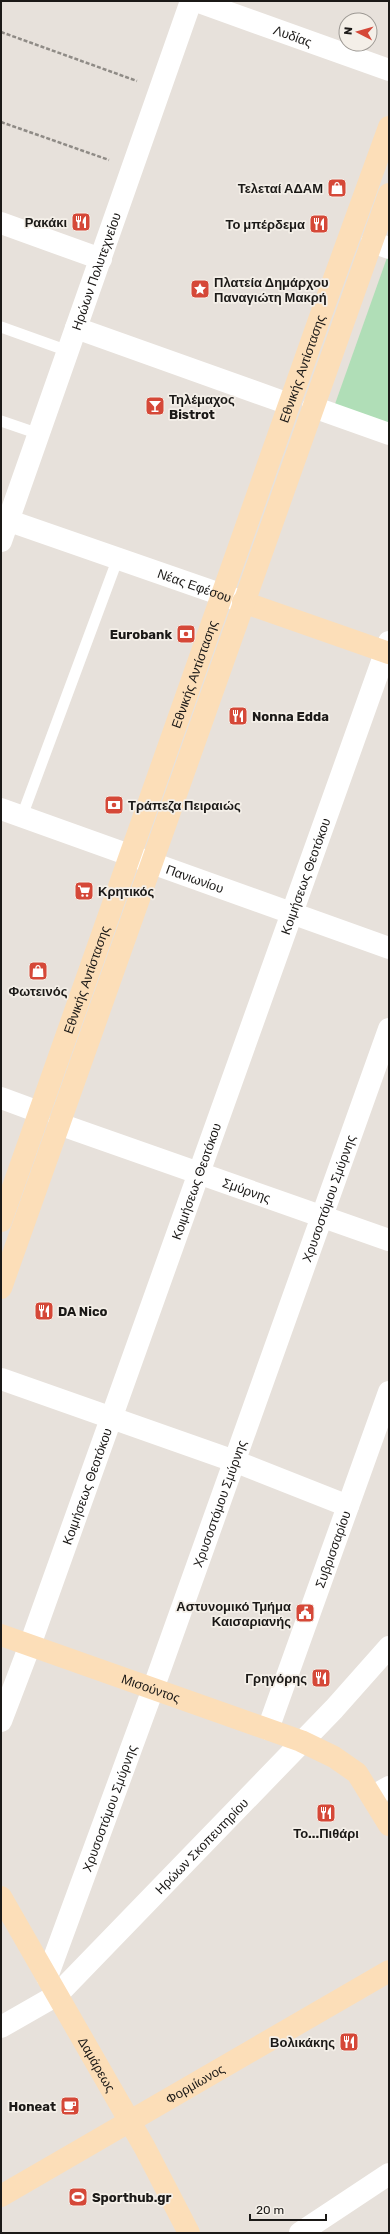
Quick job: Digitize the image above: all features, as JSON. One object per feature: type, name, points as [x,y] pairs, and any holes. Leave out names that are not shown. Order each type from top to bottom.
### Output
[{"type":"main road","name":"Εθνικής Αντίστασης","points":[[1,1221],[223,595],[289,404],[389,126]]},
{"type":"main road","name":"Εθνικής Αντίστασης","points":[[1,1288],[313,407],[380,245],[389,194]]},
{"type":"main road","name":"Νέας Εφέσου","points":[[243,602],[388,649]]},
{"type":"main road","name":"Μισούντος","points":[[1,1635],[268,1729],[301,1741],[334,1756],[381,1792],[389,1825]]},
{"type":"main road","name":"Δαμάρεως","points":[[1,1898],[129,2121],[189,2233]]},
{"type":"main road","name":"Φορμίωνος","points":[[1,2196],[389,1971]]},
{"type":"street","name":"Ηρώων Πολυτεχνείου","points":[[1,541],[5,519],[39,434],[191,1]]},
{"type":"street","name":"Λυδίας","points":[[196,1],[389,70]]},
{"type":"street","points":[[1,223],[100,259]]},
{"type":"street","points":[[76,328],[289,404]]},
{"type":"street","points":[[313,407],[389,434]]},
{"type":"street","name":"Νέας Εφέσου","points":[[5,519],[243,602]]},
{"type":"street","name":"Κοιμήσεως Θεοτόκου","points":[[1,1720],[30,1645],[388,649]]},
{"type":"street","name":"Πανιωνίου","points":[[1,809],[389,948]]},
{"type":"street","name":"Χρυσοστόμου Σμύρνης","points":[[52,1986],[153,1689],[389,1029]]},
{"type":"street","points":[[1,1098],[39,1112]]},
{"type":"street","name":"Σμύρνης","points":[[59,1124],[389,1240]]},
{"type":"street","points":[[1,1379],[234,1462],[348,1506]]},
{"type":"street","name":"Συβρισσαρίου","points":[[268,1729],[389,1392]]},
{"type":"street","name":"Ηρώων Σκοπευτηρίου","points":[[1,2028],[52,1986],[334,1709],[389,1647]]},
{"type":"street","points":[[300,2233],[389,2174]]},
{"type":"lane","points":[[1,327],[68,350]]},
{"type":"lane","points":[[1,421],[39,434]]},
{"type":"lane","points":[[22,816],[118,558]]},
{"type":"path","points":[[1,32],[160,89]]},
{"type":"path","points":[[1,122],[132,168]]},
{"type":"green space","points":[[389,252],[389,424],[335,404]]},
{"type":"place","name":"Τελεταί ΑΔΑΜ","points":[[337,188]]},
{"type":"place","name":"Ρακάκι","points":[[81,222]]},
{"type":"place","name":"Το μπέρδεμα","points":[[319,224]]},
{"type":"place","name":"Πλατεία Δημάρχου Παναγιώτη Μακρή","points":[[200,289]]},
{"type":"place","name":"Τηλέμαχος Bistrot","points":[[155,406]]},
{"type":"place","name":"Eurobank","points":[[186,634]]},
{"type":"place","name":"Nonna Edda","points":[[238,716]]},
{"type":"place","name":"Τράπεζα Πειραιώς","points":[[114,805]]},
{"type":"place","name":"Κρητικός","points":[[84,891]]},
{"type":"place","name":"Φωτεινός","points":[[38,971]]},
{"type":"place","name":"DA Nico","points":[[44,1311]]},
{"type":"place","name":"Αστυνομικό Τμήμα Καισαριανής","points":[[305,1613]]},
{"type":"place","name":"Γρηγόρης","points":[[321,1678]]},
{"type":"place","name":"Το...Πιθάρι","points":[[326,1813]]},
{"type":"place","name":"Βολικάκης","points":[[349,2042]]},
{"type":"place","name":"Honeat","points":[[70,2106]]},
{"type":"place","name":"Sporthub.gr","points":[[78,2197]]}]
